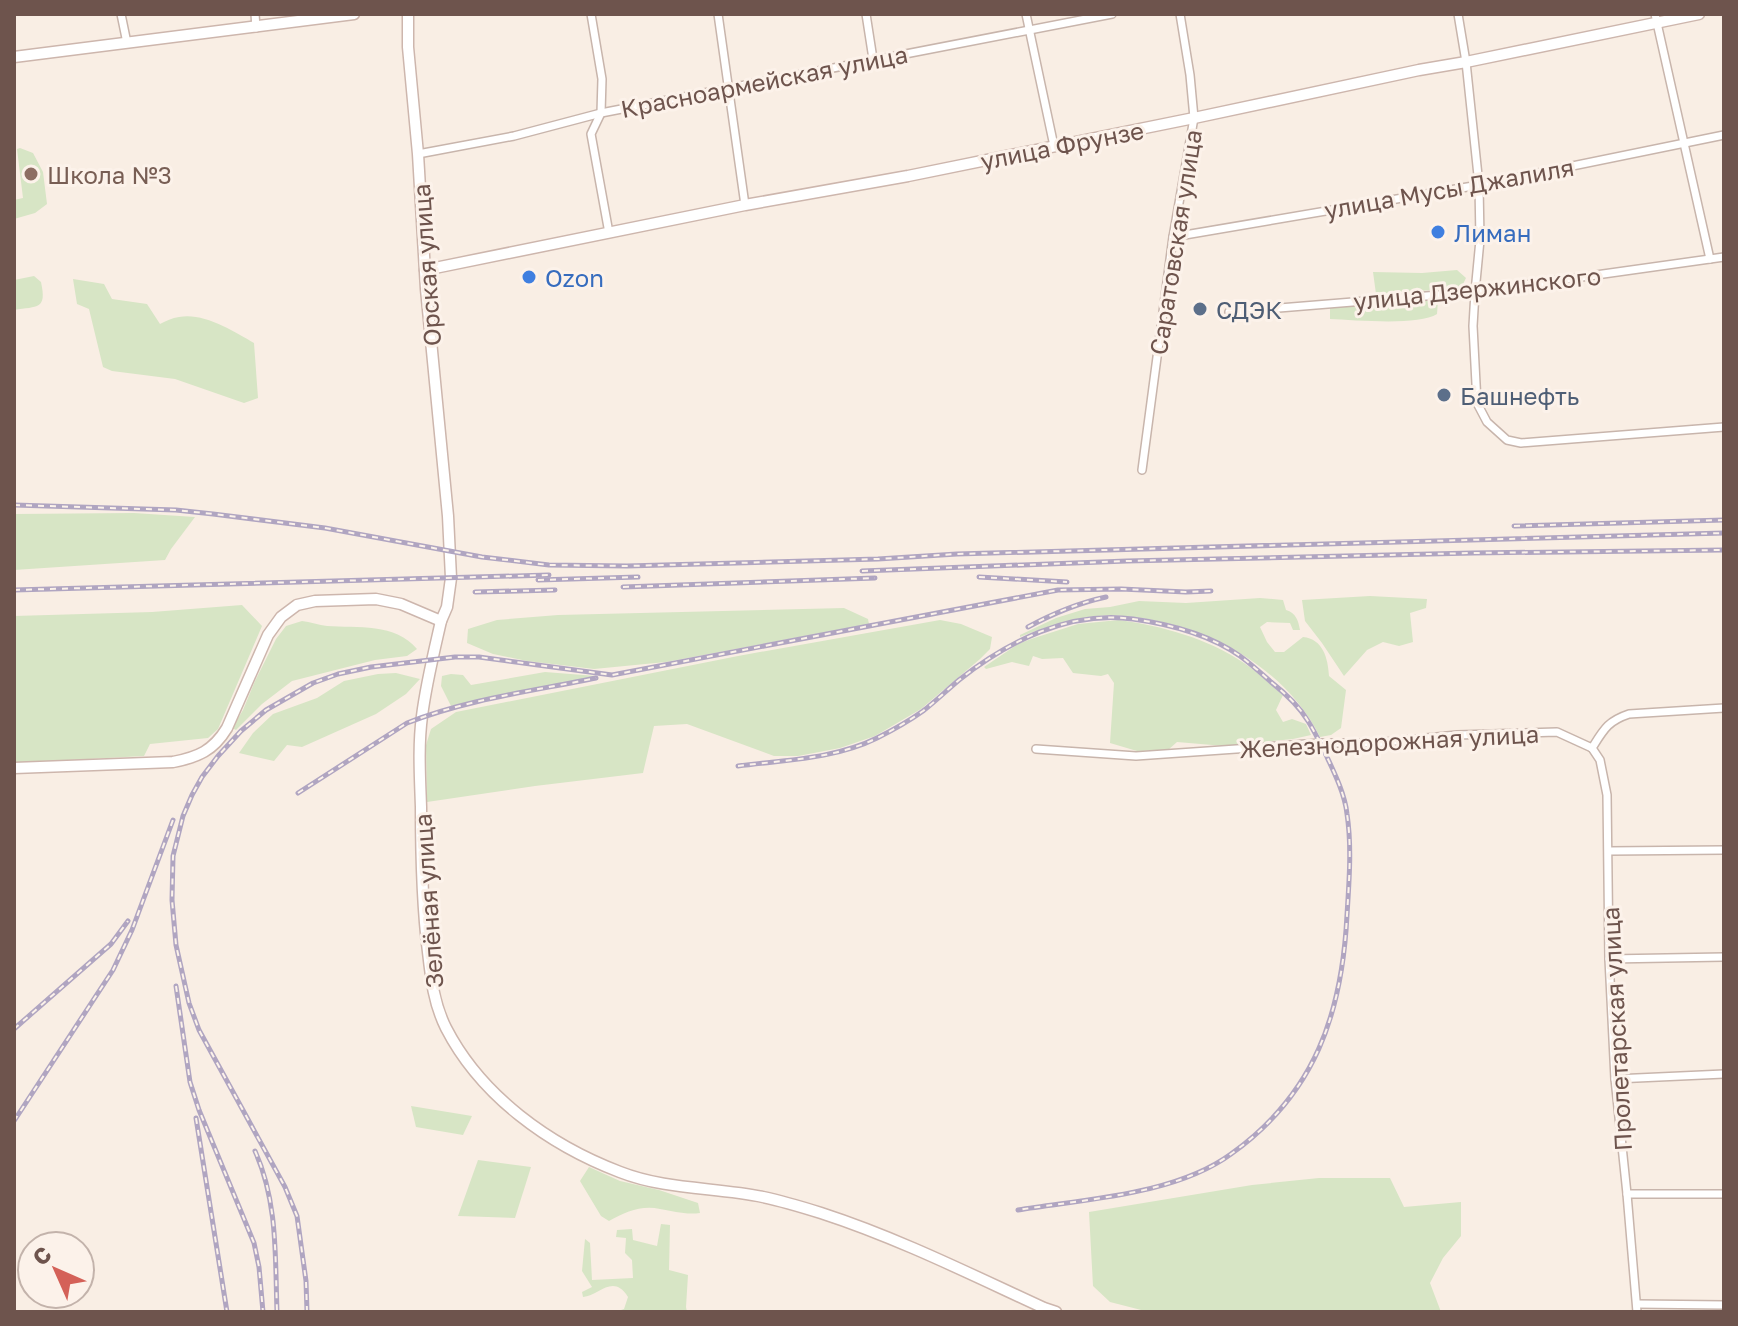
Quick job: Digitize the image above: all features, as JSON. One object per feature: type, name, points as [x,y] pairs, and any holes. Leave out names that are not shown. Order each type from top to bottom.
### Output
[{"type":"street","points":[[121,14],[127,43]]},
{"type":"street","points":[[255,14],[256,28]]},
{"type":"street","points":[[14,57],[354,14]]},
{"type":"street","name":"Орская улица","points":[[408,14],[425,270],[448,516]]},
{"type":"street","points":[[591,14],[602,79],[601,113],[591,134],[609,233]]},
{"type":"street","points":[[718,14],[745,205]]},
{"type":"street","points":[[866,14],[873,59]]},
{"type":"street","points":[[1026,14],[1054,146]]},
{"type":"street","name":"Красноармейская улица","points":[[418,154],[514,136],[601,113],[1112,14]]},
{"type":"street","name":"Саратовская улица","points":[[1142,470],[1173,237],[1194,118],[1180,14]]},
{"type":"street","points":[[1458,14],[1479,185],[1480,240],[1473,326],[1477,403],[1487,422],[1507,440],[1521,443],[1724,427]]},
{"type":"street","name":"улица Фрунзе","points":[[425,270],[1194,118],[1466,62],[1656,18],[1699,14]]},
{"type":"street","points":[[1656,18],[1710,259]]},
{"type":"street","name":"улица Мусы Джалиля","points":[[1173,237],[1479,185],[1724,135]]},
{"type":"street","name":"улица Дзержинского","points":[[1229,312],[1475,292],[1724,257]]},
{"type":"street","name":"Зелёная улица","points":[[448,516],[451,578],[422,717],[421,852],[425,933],[436,1005],[457,1047],[473,1069],[494,1092],[540,1131],[570,1151],[622,1173],[667,1185],[762,1197],[819,1212],[893,1239],[1056,1312]]},
{"type":"street","points":[[14,768],[173,762],[192,758],[212,748],[227,728],[268,635],[281,617],[297,605],[315,601],[376,599],[401,604],[441,621]]},
{"type":"street","points":[[1592,748],[1614,719],[1629,714],[1724,708]]},
{"type":"street","name":"Железнодорожная улица","points":[[1036,749],[1136,756],[1320,743],[1375,743],[1457,735],[1557,732],[1592,748]]},
{"type":"street","name":"Пролетарская улица","points":[[1592,748],[1600,760],[1607,795],[1609,959],[1615,1079],[1637,1308]]},
{"type":"street","points":[[1609,851],[1724,850]]},
{"type":"street","points":[[1609,959],[1724,957]]},
{"type":"street","points":[[1615,1079],[1724,1074]]},
{"type":"street","points":[[1627,1194],[1724,1194]]},
{"type":"street","points":[[1637,1308],[1724,1305]]},
{"type":"green space","points":[[17,149],[33,153],[43,172],[47,204],[35,213],[14,219],[14,200],[23,198]]},
{"type":"green space","points":[[1457,270],[1466,278],[1461,288],[1376,294],[1373,272]]},
{"type":"green space","points":[[34,276],[41,282],[41,302],[35,307],[14,310],[14,280]]},
{"type":"green space","points":[[73,279],[104,284],[112,299],[147,304],[160,324],[179,317],[198,317],[254,343],[258,398],[244,403],[175,379],[112,371],[103,367],[89,309],[77,304]]},
{"type":"green space","points":[[1427,298],[1438,301],[1437,314],[1428,318],[1386,321],[1330,319],[1330,308]]},
{"type":"green space","points":[[134,513],[195,517],[165,560],[14,570],[14,514]]},
{"type":"green space","points":[[1370,596],[1427,599],[1426,608],[1410,613],[1413,642],[1399,646],[1383,642],[1367,650],[1344,676],[1305,621],[1302,600]]},
{"type":"green space","points":[[1260,598],[1283,600],[1300,630],[1293,630],[1290,623],[1267,622],[1260,627],[1275,652],[1284,652],[1303,637],[1315,641],[1326,656],[1329,676],[1346,690],[1341,728],[1331,735],[1320,737],[1288,691],[1245,656],[1168,623],[1109,615],[1068,621],[1020,637],[1056,618],[1085,609],[1139,601],[1186,603]]},
{"type":"green space","points":[[242,605],[262,626],[218,729],[208,738],[150,744],[144,756],[14,763],[14,616],[152,612]]},
{"type":"green space","points":[[844,608],[868,619],[869,624],[666,662],[594,669],[527,661],[493,654],[467,643],[468,629],[497,620],[558,615]]},
{"type":"green space","points":[[940,620],[961,624],[992,637],[990,649],[921,709],[875,736],[840,748],[798,756],[774,756],[687,724],[654,726],[643,773],[427,802],[426,745],[431,729],[456,712]]},
{"type":"green space","points":[[1119,620],[1184,634],[1230,654],[1283,695],[1276,710],[1283,722],[1292,719],[1306,724],[1311,735],[1224,746],[1177,742],[1168,750],[1137,751],[1110,743],[1114,683],[1108,674],[1073,673],[1063,658],[1033,656],[1029,666],[1012,662],[984,667],[1031,639],[1078,624]]},
{"type":"green space","points":[[302,621],[387,631],[417,649],[407,656],[375,660],[292,681],[262,704],[236,730],[232,728],[276,639],[286,626]]},
{"type":"green space","points":[[545,672],[596,676],[451,706],[441,686],[442,676],[451,674],[463,675],[471,685]]},
{"type":"green space","points":[[396,673],[420,679],[406,694],[376,714],[302,747],[287,745],[274,761],[239,753],[253,733],[273,714],[317,698],[344,681]]},
{"type":"green space","points":[[411,1106],[472,1116],[463,1135],[416,1127]]},
{"type":"green space","points":[[478,1160],[531,1167],[515,1218],[458,1216]]},
{"type":"green space","points":[[589,1167],[620,1181],[698,1203],[700,1213],[646,1208],[609,1221],[601,1216],[580,1181]]},
{"type":"green space","points":[[1319,1178],[1390,1178],[1404,1207],[1461,1202],[1461,1236],[1443,1258],[1430,1283],[1441,1312],[1149,1312],[1110,1302],[1093,1286],[1089,1212],[1252,1185]]},
{"type":"green space","points":[[661,1224],[670,1225],[669,1270],[688,1275],[687,1312],[615,1312],[624,1309],[628,1297],[622,1290],[611,1286],[583,1297],[582,1292],[592,1287],[582,1271],[585,1239],[590,1243],[592,1280],[633,1278],[632,1260],[625,1253],[626,1238],[616,1237],[617,1230],[632,1229],[633,1240],[657,1246]]},
{"type":"railway","points":[[14,505],[213,514],[325,528],[482,557],[549,565],[627,566],[1724,533]]},
{"type":"railway","points":[[1514,526],[1724,520]]},
{"type":"railway","points":[[862,571],[1127,561],[1724,550]]},
{"type":"railway","points":[[14,590],[549,575]]},
{"type":"railway","points":[[538,580],[638,577]]},
{"type":"railway","points":[[979,577],[1067,582]]},
{"type":"railway","points":[[623,587],[875,578]]},
{"type":"railway","points":[[475,592],[555,590]]},
{"type":"railway","points":[[307,1312],[297,1216],[285,1187],[199,1030],[189,1003],[176,945],[172,900],[173,856],[192,795],[218,756],[266,710],[313,683],[371,667],[479,657],[612,675],[1058,590],[1211,591]]},
{"type":"railway","points":[[1028,627],[1066,609],[1106,597]]},
{"type":"railway","points":[[738,766],[809,758],[861,745],[918,715],[978,666],[1018,642],[1062,624],[1109,617],[1175,627],[1228,649],[1286,695],[1308,721],[1344,799],[1349,826],[1350,864],[1339,986],[1319,1049],[1303,1078],[1260,1131],[1209,1168],[1157,1187],[1018,1210]]},
{"type":"railway","points":[[298,793],[407,723],[477,702],[596,678]]},
{"type":"railway","points":[[14,1121],[113,970],[132,930],[173,820]]},
{"type":"railway","points":[[14,1029],[111,944],[128,921]]},
{"type":"railway","points":[[176,986],[190,1082],[254,1243],[263,1312]]},
{"type":"railway","points":[[196,1118],[227,1312]]},
{"type":"railway","points":[[255,1151],[272,1210],[277,1312]]},
{"type":"place","name":"Школа №3","points":[[31,174]]},
{"type":"place","name":"Лиман","points":[[1438,232]]},
{"type":"place","name":"Ozon","points":[[529,277]]},
{"type":"place","name":"СДЭК","points":[[1200,309]]},
{"type":"place","name":"Башнефть","points":[[1444,395]]}]
